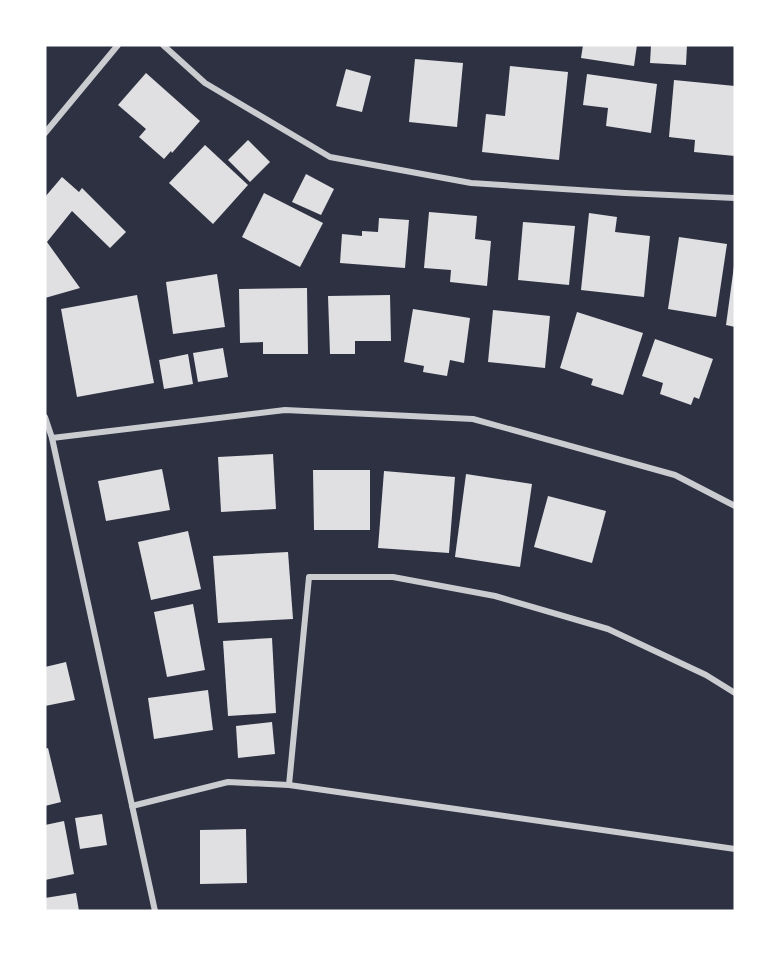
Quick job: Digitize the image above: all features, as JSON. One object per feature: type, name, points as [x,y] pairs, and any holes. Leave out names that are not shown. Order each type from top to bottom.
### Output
[{"type":"street","points":[[45,133],[118,45]]},
{"type":"street","points":[[163,45],[205,83],[330,157],[471,183],[735,198]]},
{"type":"street","points":[[52,438],[285,410],[473,419],[675,475],[735,506]]},
{"type":"street","points":[[45,417],[52,438],[155,911]]},
{"type":"street","points":[[289,785],[309,577],[393,577],[495,596],[608,629],[706,675],[735,693]]},
{"type":"street","points":[[132,806],[228,782],[289,785],[735,849]]},
{"type":"building","points":[[583,45],[637,45],[634,66],[581,58]]},
{"type":"building","points":[[651,45],[687,45],[686,65],[650,63]]},
{"type":"building","points":[[415,59],[463,63],[457,127],[409,122]]},
{"type":"building","points":[[510,66],[568,72],[559,160],[482,152],[486,114],[505,116]]},
{"type":"building","points":[[346,69],[371,76],[362,112],[336,106]]},
{"type":"building","points":[[146,73],[200,121],[164,159],[139,137],[146,129],[118,105]]},
{"type":"building","points":[[587,74],[657,84],[651,133],[606,126],[608,108],[583,105]]},
{"type":"building","points":[[674,80],[735,86],[735,156],[694,152],[695,140],[669,137]]},
{"type":"building","points":[[248,140],[270,162],[250,182],[228,160]]},
{"type":"building","points":[[205,145],[248,185],[213,224],[169,183]]},
{"type":"building","points":[[306,174],[334,189],[321,215],[292,202]]},
{"type":"building","points":[[62,177],[79,192],[82,188],[126,232],[110,248],[72,211],[47,242],[80,288],[45,298],[45,197]]},
{"type":"building","points":[[264,193],[323,223],[300,267],[242,237]]},
{"type":"building","points":[[429,212],[477,216],[475,239],[491,241],[487,286],[450,282],[451,270],[424,268]]},
{"type":"building","points":[[589,213],[617,217],[615,232],[650,236],[644,297],[581,290]]},
{"type":"building","points":[[379,218],[409,220],[405,268],[340,263],[342,234],[362,236],[362,231],[378,232]]},
{"type":"building","points":[[523,222],[575,226],[569,285],[518,280]]},
{"type":"building","points":[[679,237],[727,244],[716,317],[668,309]]},
{"type":"building","points":[[735,266],[735,327],[726,325]]},
{"type":"building","points":[[217,274],[225,327],[173,334],[166,282]]},
{"type":"building","points":[[307,288],[308,354],[263,354],[263,342],[240,343],[239,289]]},
{"type":"building","points":[[137,295],[154,383],[77,397],[61,309]]},
{"type":"building","points":[[390,295],[391,341],[355,341],[355,354],[330,354],[328,296]]},
{"type":"building","points":[[413,309],[470,318],[464,363],[450,360],[447,376],[423,372],[424,366],[404,362]]},
{"type":"building","points":[[493,310],[550,316],[545,368],[488,362]]},
{"type":"building","points":[[577,312],[643,333],[623,395],[591,385],[593,379],[560,368]]},
{"type":"building","points":[[655,339],[713,359],[699,399],[694,397],[691,405],[660,394],[663,383],[642,376]]},
{"type":"building","points":[[223,348],[228,377],[198,382],[193,353]]},
{"type":"building","points":[[188,354],[193,384],[164,389],[159,360]]},
{"type":"building","points":[[273,454],[276,509],[221,512],[218,457]]},
{"type":"building","points":[[162,469],[170,510],[106,521],[98,481]]},
{"type":"building","points":[[313,470],[370,470],[370,530],[314,530]]},
{"type":"building","points":[[384,471],[455,477],[449,553],[378,548]]},
{"type":"building","points":[[466,474],[532,484],[520,567],[455,557]]},
{"type":"building","points":[[548,496],[606,511],[592,563],[534,547]]},
{"type":"building","points":[[188,531],[201,589],[151,600],[138,542]]},
{"type":"building","points":[[288,552],[293,619],[218,623],[213,556]]},
{"type":"building","points":[[193,604],[205,670],[167,677],[154,612]]},
{"type":"building","points":[[272,638],[276,713],[228,716],[223,641]]},
{"type":"building","points":[[66,662],[75,700],[45,706],[45,667]]},
{"type":"building","points":[[208,690],[213,730],[154,739],[148,698]]},
{"type":"building","points":[[272,722],[275,754],[238,758],[236,726]]},
{"type":"building","points":[[48,748],[61,802],[45,806],[45,749]]},
{"type":"building","points":[[102,814],[107,845],[80,849],[75,818]]},
{"type":"building","points":[[64,821],[74,874],[45,880],[45,825]]},
{"type":"building","points":[[246,829],[247,883],[200,884],[200,830]]},
{"type":"building","points":[[76,893],[79,911],[45,911],[45,898]]}]
